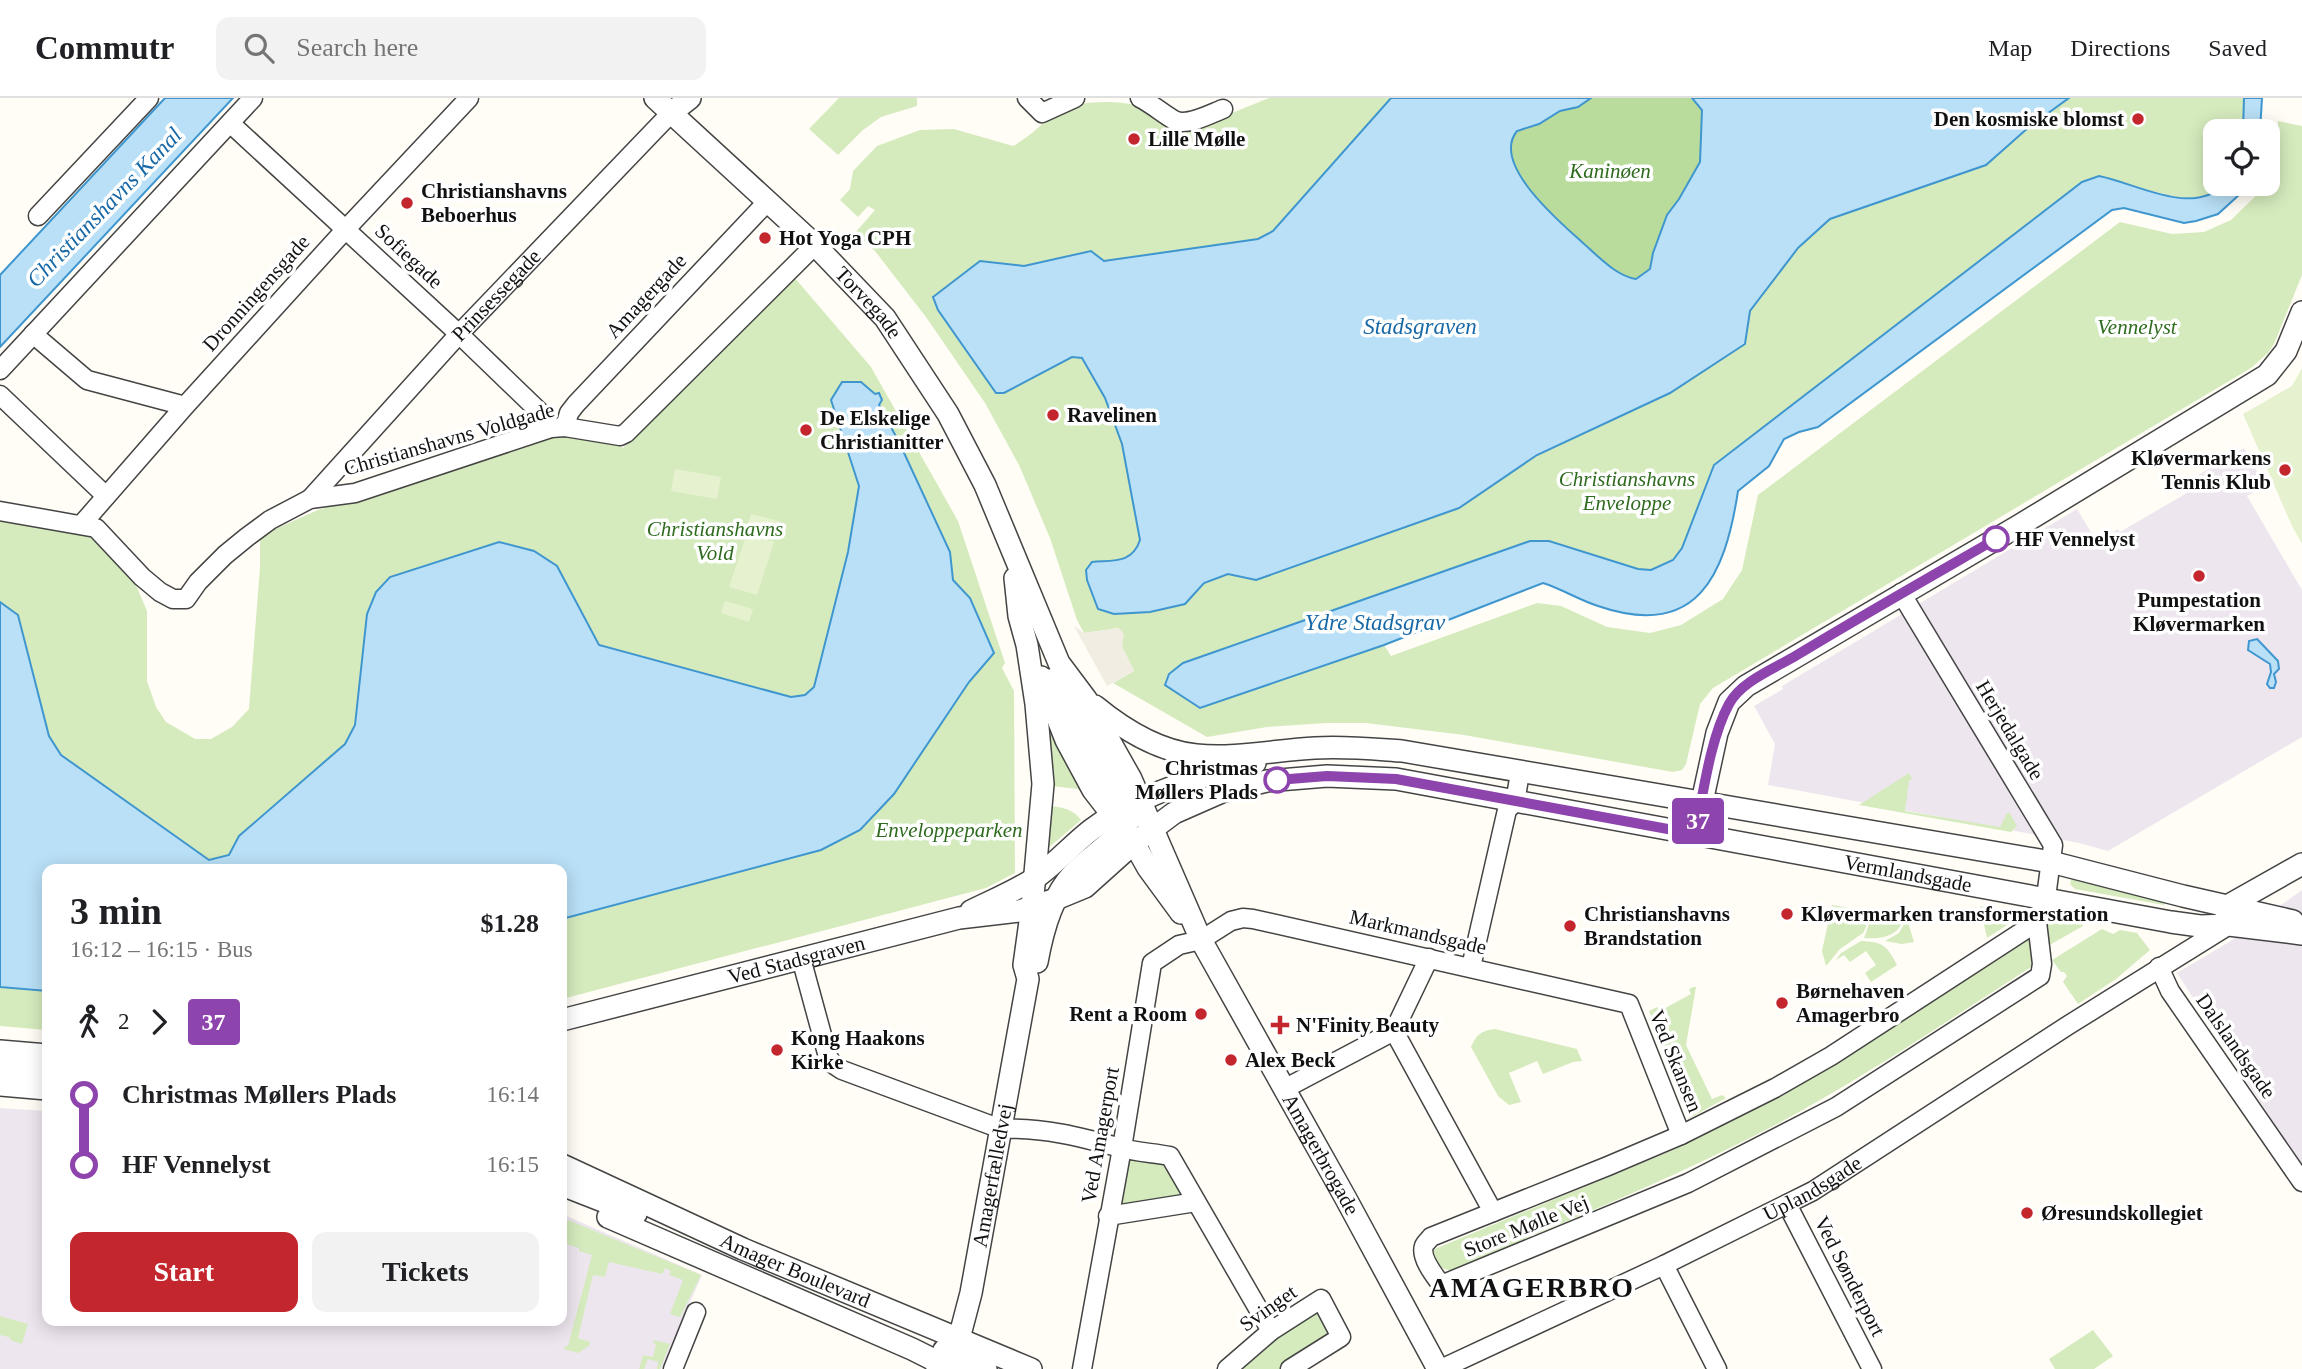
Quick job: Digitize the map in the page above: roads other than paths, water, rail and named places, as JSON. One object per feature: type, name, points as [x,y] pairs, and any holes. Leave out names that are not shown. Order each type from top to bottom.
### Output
[{"type":"street","points":[[38,216],[149,98]]},
{"type":"street","points":[[0,370],[253,98]]},
{"type":"street","name":"Dronningensgade","points":[[82,524],[185,406],[469,98]]},
{"type":"street","name":"Torvegade","points":[[655,98],[815,245],[886,318],[901,338],[948,414],[979,473],[1059,663],[1086,699],[1137,817]]},
{"type":"street","name":"Prinsessegade","points":[[310,499],[459,334],[671,113],[690,98]]},
{"type":"street","points":[[1027,98],[1042,113],[1075,98]]},
{"type":"street","points":[[1151,100],[1176,122],[1187,122],[1223,109]]},
{"type":"street","name":"Sofiegade","points":[[230,123],[558,428]]},
{"type":"street","name":"Amagergade","points":[[558,428],[576,404],[768,201]]},
{"type":"street","name":"Christianshavns Voldgade","points":[[0,511],[96,528],[142,578],[160,592],[173,598],[186,599],[225,555],[247,537],[270,520],[310,499],[355,493],[558,428],[620,436],[626,433],[815,245]]},
{"type":"street","points":[[1695,834],[1717,733],[1729,702],[1746,686],[2020,525],[2267,374],[2286,351],[2302,312]]},
{"type":"street","points":[[33,334],[78,374],[90,381],[185,406]]},
{"type":"street","points":[[0,395],[106,496]]},
{"type":"street","name":"Torvegade","points":[[1013,556],[1019,617]]},
{"type":"street","name":"Herjedalgade","points":[[1901,593],[2053,845],[2046,897]]},
{"type":"street","points":[[1019,617],[1137,817]]},
{"type":"street","name":"Amagerfælledvej","points":[[1019,617],[1027,645],[1036,704],[1043,784],[1024,965],[1028,979]]},
{"type":"street","points":[[1027,645],[1066,740],[1093,790],[1137,817]]},
{"type":"street","name":"Vermlandsgade","points":[[1086,699],[1119,726],[1181,752],[1217,755],[1319,748],[1402,751],[2051,862],[2218,918]]},
{"type":"street","name":"Vermlandsgade","points":[[1137,817],[1202,776],[1319,748]]},
{"type":"street","points":[[1471,967],[1507,810],[1515,802],[1520,773]]},
{"type":"street","name":"Vermlandsgade","points":[[1137,817],[1174,813],[1224,791],[1267,781],[1327,776],[1396,779],[1934,879],[2046,897],[2100,898],[2302,934]]},
{"type":"street","points":[[959,918],[1035,878],[1092,830],[1137,817]]},
{"type":"street","points":[[1032,907],[1085,887],[1137,817]]},
{"type":"street","name":"Amagerbrogade","points":[[1137,817],[1148,868],[1201,940],[1440,1369]]},
{"type":"street","name":"Uplandsgade","points":[[1440,1369],[1664,1265],[1813,1191],[2159,967],[2218,918],[2302,864]]},
{"type":"street","name":"Uplandsgade","points":[[2159,967],[2218,918],[2249,910],[2302,873]]},
{"type":"street","name":"Store Mølle Vej","points":[[2037,922],[1807,1071],[1681,1135],[1431,1237],[1424,1246],[1423,1254],[1440,1283],[1446,1283],[1688,1183],[1836,1107],[2040,976],[2042,964],[2037,922],[2046,897]]},
{"type":"street","name":"Amagerfælledvej","points":[[951,1358],[971,1293],[1028,979],[1036,966],[1056,899]]},
{"type":"street","name":"Ved Stadsgraven","points":[[567,1019],[959,918],[1032,907]]},
{"type":"street","points":[[2249,910],[2302,923]]},
{"type":"street","name":"Markmandsgade","points":[[1201,940],[1220,926],[1243,918],[1629,1004]]},
{"type":"street","name":"Ved Amagerport","points":[[1082,1369],[1152,963],[1179,945],[1201,940]]},
{"type":"street","points":[[800,958],[828,1057],[842,1070],[1001,1129],[1019,1128],[1071,1135],[1096,1139],[1122,1148],[1170,1156],[1271,1331]]},
{"type":"street","points":[[1284,1089],[1394,1031],[1429,958]]},
{"type":"street","name":"Dalslandsgade","points":[[2159,967],[2170,991],[2302,1182]]},
{"type":"street","name":"Ved Skansen","points":[[1629,1004],[1681,1135]]},
{"type":"street","points":[[1394,1031],[1493,1212]]},
{"type":"street","points":[[0,1051],[42,1055]]},
{"type":"street","points":[[0,1068],[42,1071]]},
{"type":"street","points":[[0,1085],[42,1089]]},
{"type":"street","name":"Amager Boulevard","points":[[567,1167],[743,1249],[951,1358],[1031,1369]]},
{"type":"street","name":"Amager Boulevard","points":[[567,1188],[648,1219],[951,1358],[986,1369]]},
{"type":"street","points":[[1108,1216],[1196,1202]]},
{"type":"street","name":"Ved Sønderport","points":[[1787,1203],[1872,1369]]},
{"type":"street","points":[[1664,1265],[1717,1369]]},
{"type":"street","name":"Svinget","points":[[1227,1369],[1271,1331],[1321,1299],[1341,1337],[1290,1369]]},
{"type":"street","points":[[673,1369],[696,1312]]},
{"type":"water","name":"Christianshavns Kanal","points":[[165,98],[233,98],[0,347],[0,275]]},
{"type":"water","name":"Stadsgraven","points":[[1391,98],[1591,98],[1578,107],[1560,111],[1539,124],[1517,131],[1511,144],[1513,160],[1520,176],[1532,192],[1560,222],[1608,265],[1621,274],[1636,279],[1650,269],[1667,215],[1700,162],[1702,110],[1692,98],[2069,98],[2029,127],[1986,165],[1830,219],[1798,248],[1750,311],[1745,344],[1670,393],[1537,455],[1459,508],[1256,580],[1228,574],[1204,583],[1185,604],[1150,612],[1114,614],[1098,609],[1086,570],[1092,562],[1127,557],[1137,548],[1140,540],[1122,444],[1105,398],[1082,358],[1072,357],[1004,393],[996,393],[938,310],[933,297],[980,261],[1024,266],[1091,251],[1104,261],[1258,239],[1273,231]]},
{"type":"water","points":[[2244,98],[2262,98],[2261,119],[2243,119]]},
{"type":"water","name":"Ydre Stadsgrav","points":[[2099,176],[2181,198],[2238,196],[2218,214],[2184,223],[2124,208],[2112,210],[1818,427],[1784,439],[1769,466],[1738,491],[1725,550],[1714,574],[1700,593],[1682,607],[1660,614],[1632,614],[1591,604],[1543,583],[1384,645],[1200,708],[1165,685],[1169,674],[1183,663],[1530,541],[1549,541],[1638,569],[1651,570],[1673,560],[1682,548],[1714,465],[2082,182]]},
{"type":"water","points":[[842,382],[861,382],[875,394],[879,393],[882,400],[879,405],[950,552],[953,580],[970,598],[994,653],[969,682],[894,794],[860,830],[821,850],[567,918],[567,864],[42,864],[42,991],[0,987],[0,602],[18,615],[49,736],[61,755],[209,860],[229,855],[239,836],[345,744],[355,725],[367,614],[376,592],[390,577],[499,542],[534,551],[557,566],[599,645],[791,697],[805,695],[814,687],[848,552],[859,486],[831,400]]},
{"type":"water","points":[[2257,639],[2278,661],[2279,669],[2274,674],[2274,688],[2267,684],[2271,672],[2270,664],[2248,650],[2249,641]]},
{"type":"place","name":"Den kosmiske blomst","points":[[2138,119]]},
{"type":"place","name":"Lille Mølle","points":[[1134,139]]},
{"type":"place","name":"Christianshavns Beboerhus","points":[[407,203]]},
{"type":"place","name":"Hot Yoga CPH","points":[[765,238]]},
{"type":"place","name":"Ravelinen","points":[[1053,415]]},
{"type":"place","name":"De Elskelige Christianitter","points":[[806,430]]},
{"type":"place","name":"Kløvermarkens Tennis Klub","points":[[2285,470]]},
{"type":"place","name":"HF Vennelyst","points":[[1996,539]]},
{"type":"place","name":"Pumpestation Kløvermarken","points":[[2199,576]]},
{"type":"place","name":"Christmas Møllers Plads","points":[[1277,780]]},
{"type":"place","name":"Kløvermarken transformerstation","points":[[1787,914]]},
{"type":"place","name":"Christianshavns Brandstation","points":[[1570,926]]},
{"type":"place","name":"Børnehaven Amagerbro","points":[[1782,1003]]},
{"type":"place","name":"Rent a Room","points":[[1201,1014]]},
{"type":"place","name":"N'Finity Beauty","points":[[1280,1025]]},
{"type":"place","name":"Kong Haakons Kirke","points":[[777,1050]]},
{"type":"place","name":"Alex Beck","points":[[1231,1060]]},
{"type":"place","name":"Øresundskollegiet","points":[[2027,1213]]},
{"type":"district","name":"AMAGERBRO","points":[[1532,1287]]},
{"type":"park label","name":"Kaninøen","points":[[1610,171]]},
{"type":"park label","name":"Vennelyst","points":[[2137,327]]},
{"type":"park label","name":"Christianshavns Enveloppe","points":[[1627,491]]},
{"type":"park label","name":"Christianshavns Vold","points":[[715,541]]},
{"type":"park label","name":"Enveloppeparken","points":[[949,830]]}]
